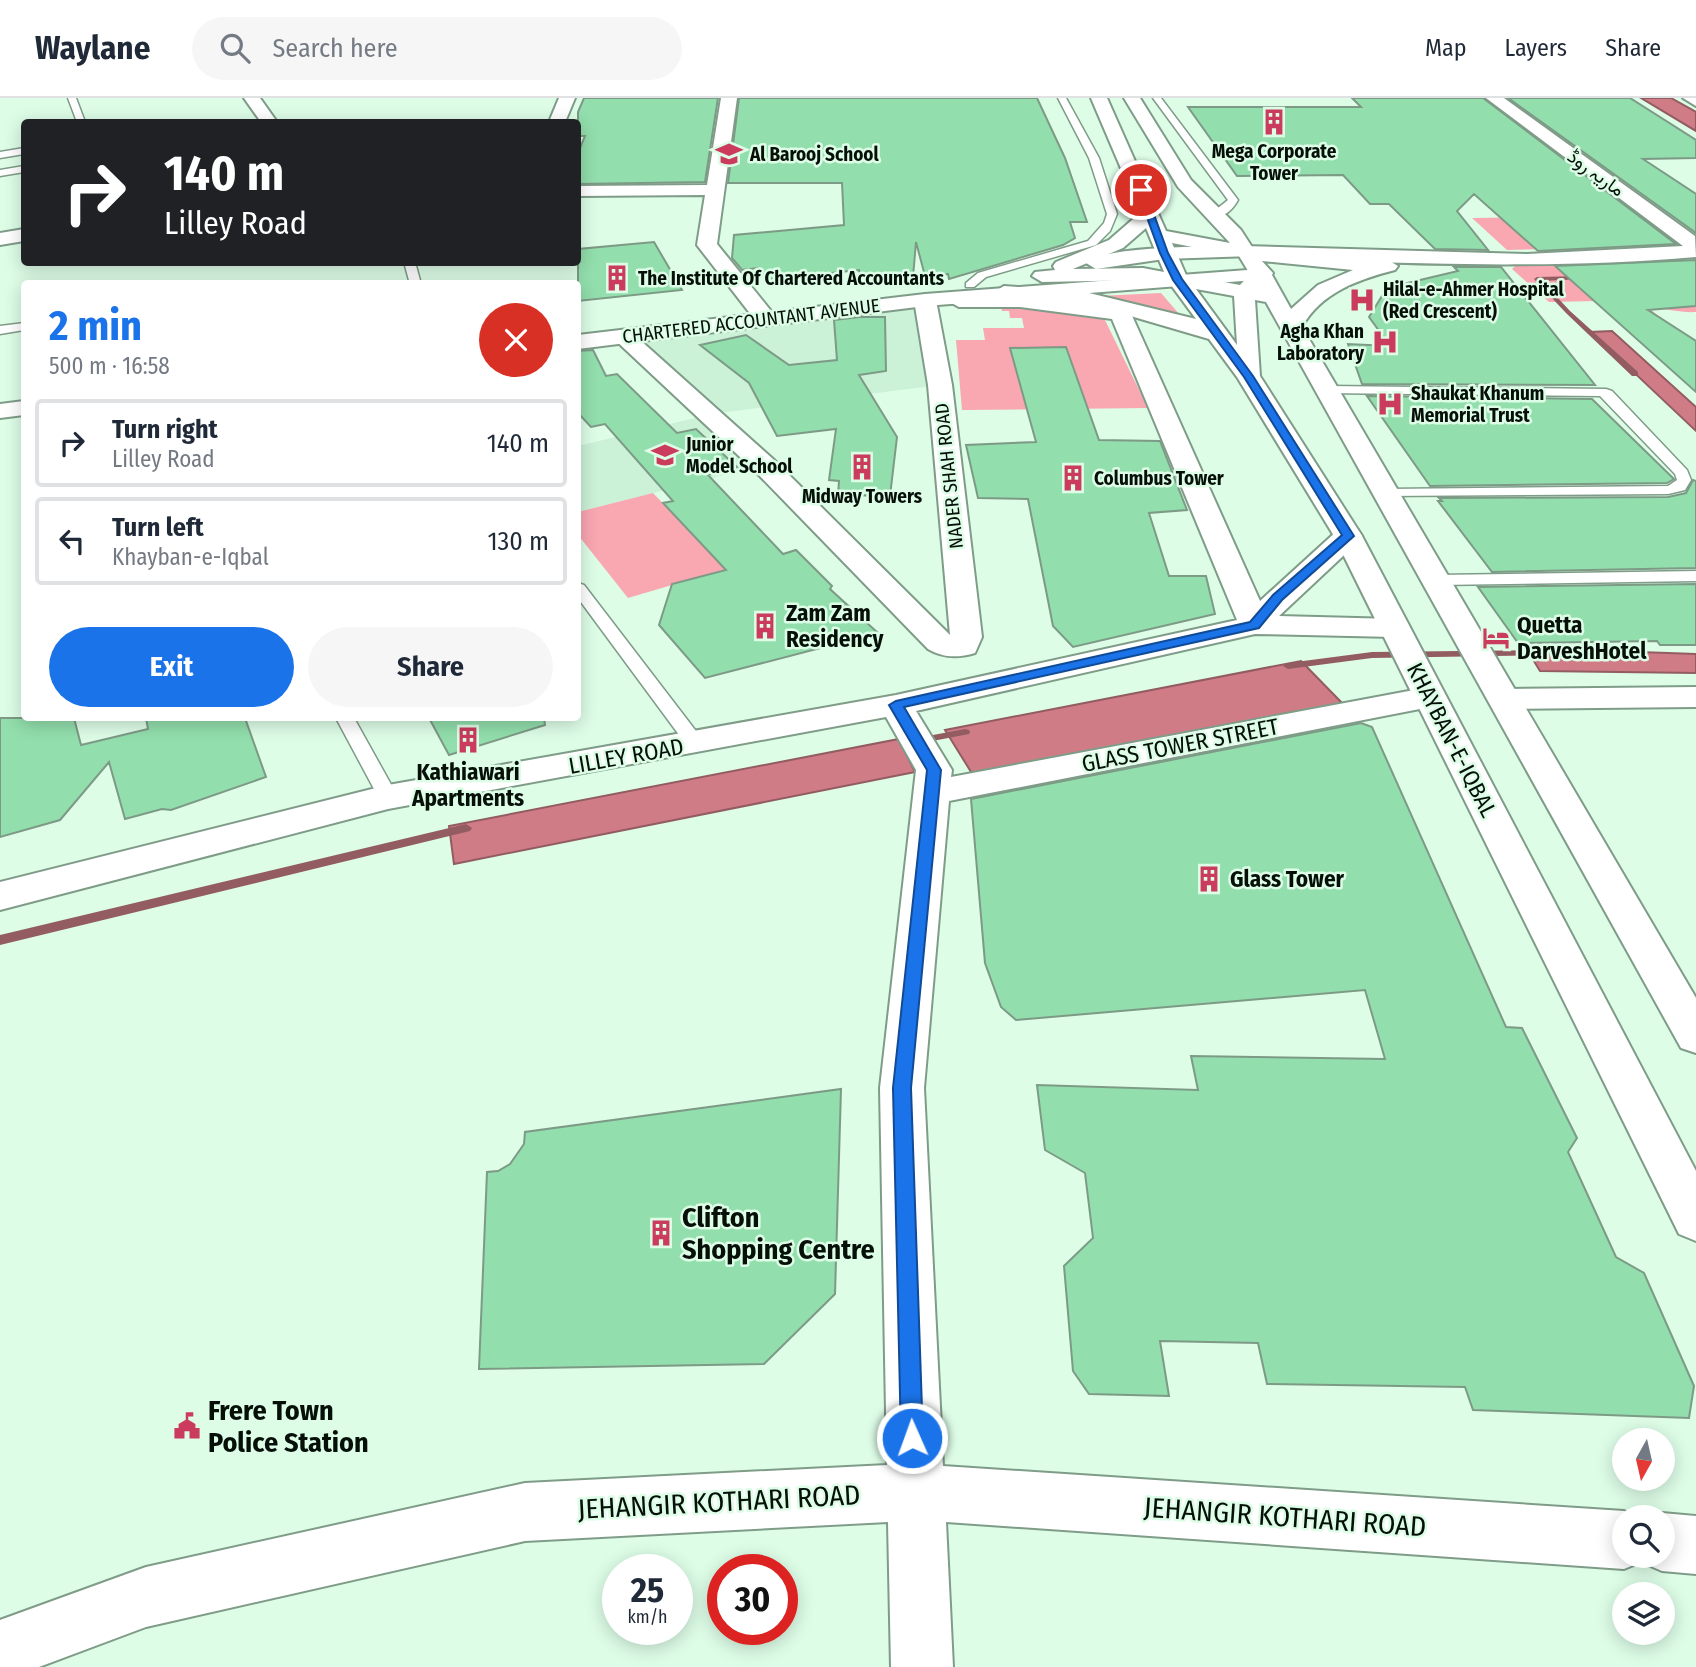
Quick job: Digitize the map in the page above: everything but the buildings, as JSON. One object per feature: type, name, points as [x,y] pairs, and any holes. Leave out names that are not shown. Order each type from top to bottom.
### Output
[{"type":"street","points":[[252,98],[267,119]]},
{"type":"street","points":[[557,119],[567,98]]},
{"type":"street","points":[[729,98],[708,245],[760,311]]},
{"type":"street","name":"KHAYBAN-E-IQBAL","points":[[1099,98],[1151,213],[1171,238],[1178,280],[1214,333],[1248,376],[1348,536],[1696,1219]]},
{"type":"street","points":[[1132,98],[1184,183],[1217,214],[1245,252],[1260,288],[1291,326],[1506,699],[1696,1037]]},
{"type":"street","name":"ماریہ روڈ","points":[[1494,98],[1688,240],[1696,251]]},
{"type":"street","points":[[1691,98],[1696,101]]},
{"type":"street","points":[[1177,201],[1184,183]]},
{"type":"street","points":[[581,191],[716,190]]},
{"type":"street","points":[[1042,276],[1116,244],[1151,213]]},
{"type":"street","points":[[1217,214],[1251,225]]},
{"type":"street","points":[[1281,234],[1366,256]]},
{"type":"street","points":[[0,239],[21,236]]},
{"type":"street","points":[[1042,276],[1171,238],[1245,252],[1388,266],[1597,261],[1690,271]]},
{"type":"street","points":[[922,299],[1138,279],[1171,238]]},
{"type":"street","points":[[1248,376],[1260,288],[1289,256],[1630,257],[1696,251]]},
{"type":"street","points":[[1630,257],[1690,271]]},
{"type":"street","points":[[922,299],[970,285],[1042,276],[1178,280],[1260,288],[1388,266]]},
{"type":"street","points":[[1291,326],[1298,311],[1312,297],[1339,281],[1388,266]]},
{"type":"street","points":[[1004,292],[1066,295],[1214,333]]},
{"type":"street","points":[[922,299],[993,298],[1117,308]]},
{"type":"street","name":"CHARTERED ACCOUNTANT AVENUE","points":[[581,332],[760,311],[922,299]]},
{"type":"street","name":"CHARTERED ACCOUNTANT AVENUE","points":[[581,342],[922,299]]},
{"type":"street","name":"NADER SHAH ROAD","points":[[922,299],[940,385],[966,637],[964,646],[958,648]]},
{"type":"street","points":[[1117,308],[1255,625],[1278,598],[1348,536]]},
{"type":"street","points":[[622,337],[764,465],[939,642],[947,647],[958,648],[979,687]]},
{"type":"street","points":[[0,400],[21,397]]},
{"type":"street","points":[[0,411],[21,408]]},
{"type":"street","name":"LILLEY ROAD","points":[[0,896],[388,797],[896,705],[1255,625],[1395,628]]},
{"type":"street","name":"GLASS TOWER STREET","points":[[931,793],[1430,697]]},
{"type":"street","points":[[1506,699],[1696,698]]},
{"type":"street","points":[[896,705],[934,770],[902,1088],[922,1667]]},
{"type":"street","name":"JEHANGIR KOTHARI ROAD","points":[[0,1651],[145,1597],[525,1512],[914,1492],[1612,1539]]},
{"type":"street","points":[[1675,1543],[1696,1545]]},
{"type":"lane","points":[[72,98],[80,119]]},
{"type":"lane","points":[[970,285],[982,275],[1092,243],[1105,233],[1112,214],[1094,158],[1062,98]]},
{"type":"lane","points":[[1157,98],[1218,176],[1233,200],[1217,214]]},
{"type":"lane","points":[[0,155],[21,152]]},
{"type":"lane","points":[[0,173],[21,170]]},
{"type":"lane","points":[[0,330],[21,327]]},
{"type":"lane","points":[[1328,390],[1601,392],[1607,394],[1682,472],[1684,480],[1679,486],[1668,490],[1388,493]]},
{"type":"lane","points":[[1437,580],[1696,576]]},
{"type":"lane","points":[[581,592],[695,743]]},
{"type":"lane","points":[[347,721],[388,797]]},
{"type":"shaded area","points":[[1641,98],[1671,98],[1696,112],[1696,131]]},
{"type":"shaded area","points":[[1642,216],[1683,246],[1507,250],[1472,218]]},
{"type":"shaded area","points":[[1517,264],[1626,265],[1696,277],[1696,312],[1650,309],[1657,315],[1629,317],[1597,301],[1549,302],[1512,269]]},
{"type":"shaded area","points":[[1161,293],[1180,315],[1099,296]]},
{"type":"shaded area","points":[[925,300],[940,385],[710,414],[627,337]]},
{"type":"shaded area","points":[[1000,303],[1102,314],[1148,408],[962,410],[956,340],[985,340],[983,328],[1024,328],[1022,318],[1010,318],[1009,311],[1002,311]]},
{"type":"shaded area","points":[[1612,331],[1696,407],[1696,431],[1591,332]]},
{"type":"shaded area","name":"Junior Model School","points":[[707,415],[764,465],[581,511],[581,445]]},
{"type":"shaded area","points":[[653,493],[726,569],[628,598],[581,539],[581,511]]},
{"type":"shaded area","points":[[1526,648],[1696,654],[1696,673],[1540,671]]},
{"type":"shaded area","points":[[1301,661],[1343,704],[976,780],[945,730]]},
{"type":"shaded area","points":[[899,739],[915,772],[454,864],[449,826]]},
{"type":"waterway","points":[[1582,277],[1537,279],[1568,312],[1635,374]]},
{"type":"waterway","points":[[1288,666],[1372,655],[1545,653]]},
{"type":"waterway","points":[[917,741],[965,732]]},
{"type":"waterway","points":[[0,940],[466,828]]},
{"type":"place","name":"Mega Corporate Tower","points":[[1274,122]]},
{"type":"place","name":"Al Barooj School","points":[[729,154]]},
{"type":"place","name":"The Institute Of Chartered Accountants","points":[[617,278]]},
{"type":"place","name":"Hilal-e-Ahmer Hospital (Red Crescent)","points":[[1362,300]]},
{"type":"place","name":"Agha Khan Laboratory","points":[[1385,342]]},
{"type":"place","name":"Shaukat Khanum Memorial Trust","points":[[1390,404]]},
{"type":"place","name":"Junior Model School","points":[[665,455]]},
{"type":"place","name":"Midway Towers","points":[[862,467]]},
{"type":"place","name":"Columbus Tower","points":[[1073,478]]},
{"type":"place","name":"Zam Zam Residency","points":[[765,626]]},
{"type":"place","name":"Quetta DarveshHotel","points":[[1496,638]]},
{"type":"place","name":"Kathiawari Apartments","points":[[468,740]]},
{"type":"place","name":"Glass Tower","points":[[1209,879]]},
{"type":"place","name":"Clifton Shopping Centre","points":[[661,1233]]},
{"type":"place","name":"Frere Town Police Station","points":[[187,1426]]},
{"type":"route","points":[[912,1438],[902,1088],[934,770],[896,705],[1255,625],[1278,598],[1348,536],[1248,376],[1214,333],[1178,280],[1164,253],[1141,190]]}]
